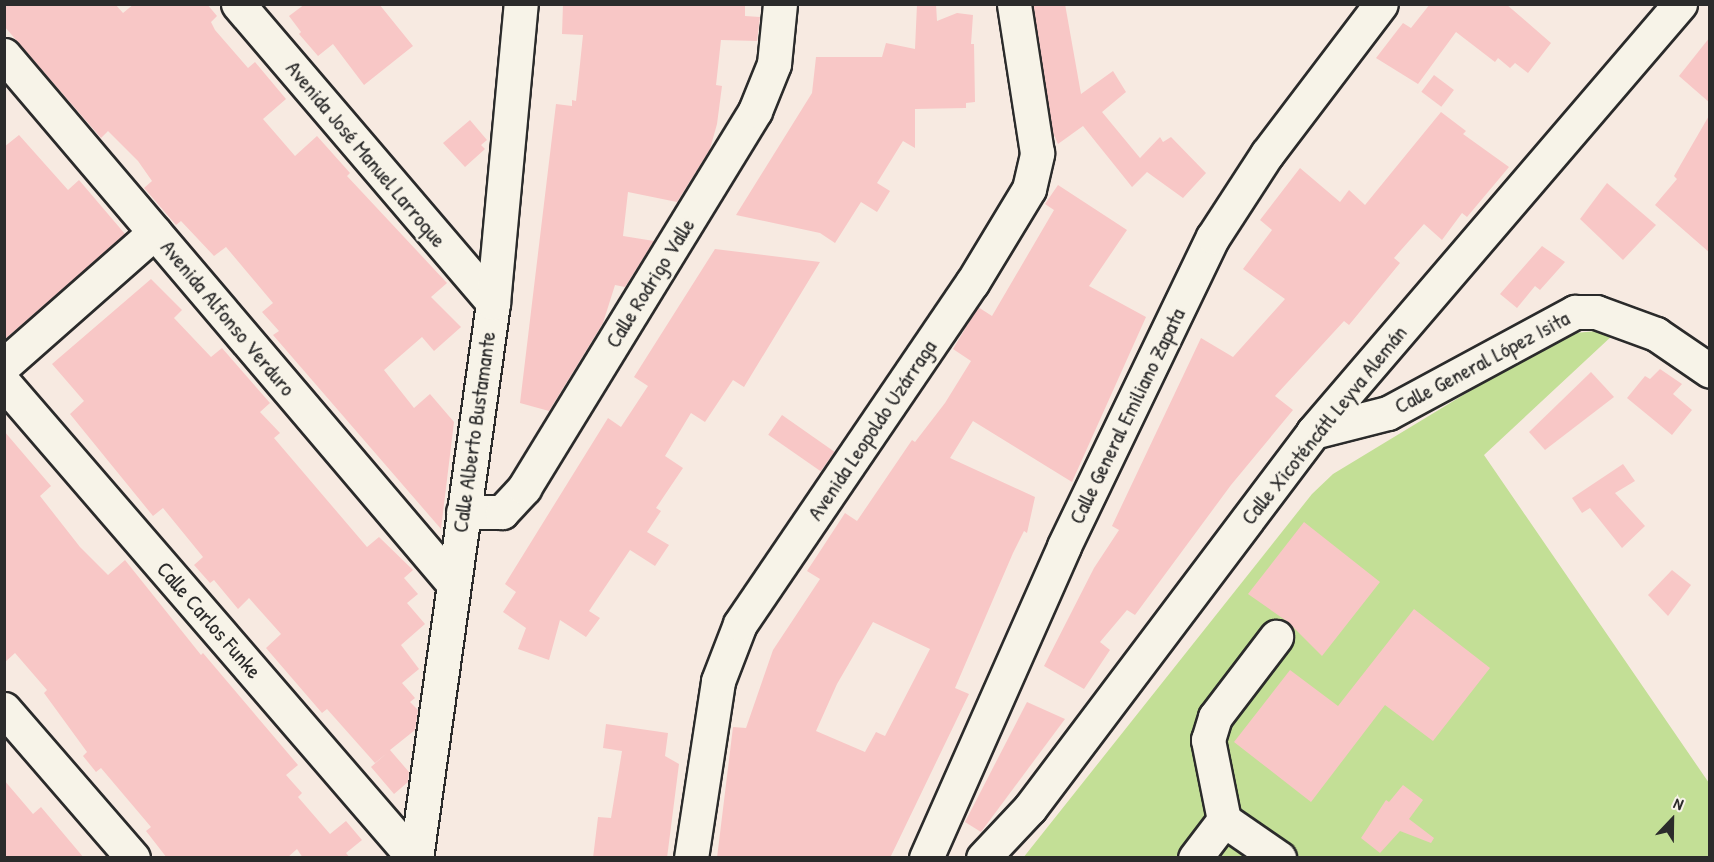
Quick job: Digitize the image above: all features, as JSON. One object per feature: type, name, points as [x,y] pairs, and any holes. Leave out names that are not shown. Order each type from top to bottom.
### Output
[{"type":"street","name":"Avenida José Manuel Larroque","points":[[238,4],[493,303]]},
{"type":"street","points":[[497,4],[520,19]]},
{"type":"street","name":"Calle Rodrigo Valle","points":[[463,512],[502,512],[524,488],[755,111],[774,64],[780,4]]},
{"type":"street","name":"Avenida Leopoldo Uzárraga","points":[[691,858],[718,681],[740,624],[972,283],[1029,189],[1037,153],[1014,4]]},
{"type":"street","name":"Calle General Emiliano Zapata","points":[[926,858],[1064,546],[1213,237],[1267,154],[1381,4]]},
{"type":"street","name":"Calle Xicoténcátl Leyva Alemán","points":[[983,858],[1030,808],[1313,432],[1680,4]]},
{"type":"street","name":"Calle Alberto Bustamante","points":[[415,858],[493,303],[520,19]]},
{"type":"street","name":"Avenida Alfonso Verduro","points":[[4,55],[452,582]]},
{"type":"street","points":[[4,365],[155,232]]},
{"type":"street","name":"Calle General López Isita","points":[[1313,432],[1388,412],[1575,312],[1596,312],[1656,334],[1710,371]]},
{"type":"street","name":"Calle Carlos Funke","points":[[4,383],[415,858]]},
{"type":"street","points":[[1276,637],[1215,717],[1208,740],[1224,819],[1279,858]]},
{"type":"street","points":[[4,709],[133,858]]},
{"type":"street","points":[[1195,858],[1224,819]]},
{"type":"green space","points":[[1597,331],[1614,334],[1484,455],[1709,783],[1709,857],[1023,858],[1312,494],[1333,474],[1564,334]]},
{"type":"building","points":[[4,4],[115,4],[123,13],[134,4],[207,4],[217,16],[211,22],[215,30],[248,68],[255,62],[286,99],[263,119],[295,156],[317,136],[350,173],[347,176],[447,283],[431,297],[461,327],[434,351],[422,337],[384,370],[414,408],[430,394],[454,422],[441,529],[273,335],[279,331],[262,312],[273,303],[226,247],[214,256],[181,221],[176,225],[144,188],[152,181],[138,161],[108,131],[101,138],[4,26]]},
{"type":"building","points":[[305,4],[379,4],[413,46],[364,85],[333,44],[318,56],[299,34],[301,32],[289,16]]},
{"type":"building","points":[[563,4],[745,4],[745,16],[760,17],[757,41],[721,40],[716,85],[722,86],[717,124],[710,149],[677,202],[628,192],[623,236],[654,241],[625,287],[615,285],[603,323],[549,411],[520,403],[556,104],[572,106],[572,100],[576,101],[580,64],[583,35],[562,34]]},
{"type":"building","points":[[917,4],[936,4],[937,21],[957,13],[973,15],[971,44],[974,44],[975,102],[966,103],[966,108],[915,109],[915,148],[903,141],[877,183],[890,191],[877,212],[861,202],[835,243],[820,233],[736,215],[812,93],[816,57],[882,57],[886,43],[915,49]]},
{"type":"building","points":[[1033,4],[1065,4],[1081,94],[1113,71],[1126,92],[1102,112],[1140,158],[1160,137],[1163,142],[1171,137],[1206,173],[1183,198],[1147,172],[1132,187],[1083,126],[1058,144],[1053,133]]},
{"type":"building","points":[[1430,4],[1506,4],[1551,43],[1528,73],[1515,63],[1510,68],[1498,58],[1495,62],[1456,32],[1418,84],[1376,58],[1403,23],[1411,28]]},
{"type":"building","points":[[1710,37],[1710,103],[1679,76]]},
{"type":"building","points":[[1434,75],[1454,90],[1441,107],[1421,92]]},
{"type":"building","points":[[1441,112],[1466,131],[1463,134],[1509,167],[1467,217],[1462,213],[1442,240],[1424,224],[1394,258],[1400,263],[1349,325],[1344,321],[1275,396],[1293,410],[1231,485],[1135,615],[1127,610],[1100,642],[1110,650],[1084,689],[1044,666],[1094,568],[1119,530],[1112,526],[1201,338],[1233,357],[1285,299],[1243,269],[1272,230],[1260,220],[1300,168],[1340,202],[1349,190],[1365,205]]},
{"type":"building","points":[[1710,114],[1710,253],[1655,205],[1677,179],[1674,176]]},
{"type":"building","points":[[470,120],[487,140],[481,145],[485,149],[465,167],[443,143]]},
{"type":"building","points":[[19,135],[68,190],[79,180],[125,234],[4,340],[4,147]]},
{"type":"building","points":[[1607,183],[1656,225],[1623,260],[1580,219]]},
{"type":"building","points":[[1058,185],[1127,230],[1089,286],[1146,317],[1072,482],[973,421],[950,458],[1035,497],[1027,533],[1024,531],[1013,553],[955,688],[969,694],[890,858],[717,858],[733,727],[746,728],[773,650],[820,579],[807,571],[845,513],[857,521],[912,440],[915,442],[945,403],[971,361],[953,349],[978,307],[992,316],[1054,210],[1045,204]],"holes":[[[873,622],[930,649],[885,736],[876,732],[865,752],[816,731],[837,684]]]},
{"type":"building","points":[[1542,246],[1565,262],[1540,290],[1535,286],[1517,308],[1500,294]]},
{"type":"building","points":[[715,249],[820,262],[744,387],[733,380],[705,422],[691,413],[665,456],[683,468],[656,508],[661,511],[647,532],[669,545],[655,566],[630,550],[589,611],[600,618],[586,637],[560,620],[549,660],[518,649],[526,628],[503,612],[516,592],[505,584],[608,418],[621,427],[648,386],[634,377]]},
{"type":"building","points":[[151,279],[182,310],[174,318],[211,357],[222,348],[270,403],[260,412],[280,433],[274,438],[367,547],[379,537],[413,570],[404,578],[418,594],[407,603],[425,624],[401,645],[419,669],[402,683],[415,698],[410,702],[418,710],[415,730],[390,750],[409,772],[408,782],[394,794],[371,767],[387,753],[375,763],[327,709],[322,713],[266,648],[281,634],[249,598],[238,609],[214,580],[210,583],[194,565],[203,557],[163,508],[153,516],[70,414],[84,401],[52,364]]},
{"type":"building","points":[[1660,369],[1682,384],[1673,394],[1692,410],[1672,435],[1627,398],[1645,376],[1650,379]]},
{"type":"building","points":[[1591,372],[1614,397],[1545,450],[1529,432]]},
{"type":"building","points":[[782,415],[834,452],[821,471],[768,435]]},
{"type":"building","points":[[4,431],[51,486],[40,496],[80,547],[108,575],[125,560],[201,655],[203,653],[298,765],[286,775],[302,793],[298,797],[330,834],[346,821],[362,840],[346,853],[350,858],[303,858],[297,849],[287,858],[167,858],[146,831],[151,827],[101,768],[96,772],[83,756],[87,752],[44,693],[47,690],[15,653],[4,663]]},
{"type":"building","points":[[1623,464],[1635,481],[1615,493],[1645,526],[1622,548],[1590,508],[1582,513],[1572,498]]},
{"type":"building","points":[[1304,522],[1380,582],[1322,656],[1288,622],[1248,594]]},
{"type":"building","points":[[1672,570],[1691,585],[1668,616],[1648,595]]},
{"type":"building","points":[[1414,609],[1490,668],[1433,741],[1385,705],[1311,802],[1234,742],[1290,670],[1338,706]]},
{"type":"building","points":[[1027,702],[1065,719],[981,832],[965,822]]},
{"type":"building","points":[[606,724],[668,733],[665,756],[679,764],[667,858],[593,858],[598,817],[611,818],[622,751],[603,748]]},
{"type":"building","points":[[4,780],[33,814],[41,807],[84,858],[4,858]]},
{"type":"building","points":[[1403,785],[1423,800],[1409,819],[1434,838],[1431,843],[1400,831],[1380,853],[1361,838],[1386,800],[1389,802]]}]
